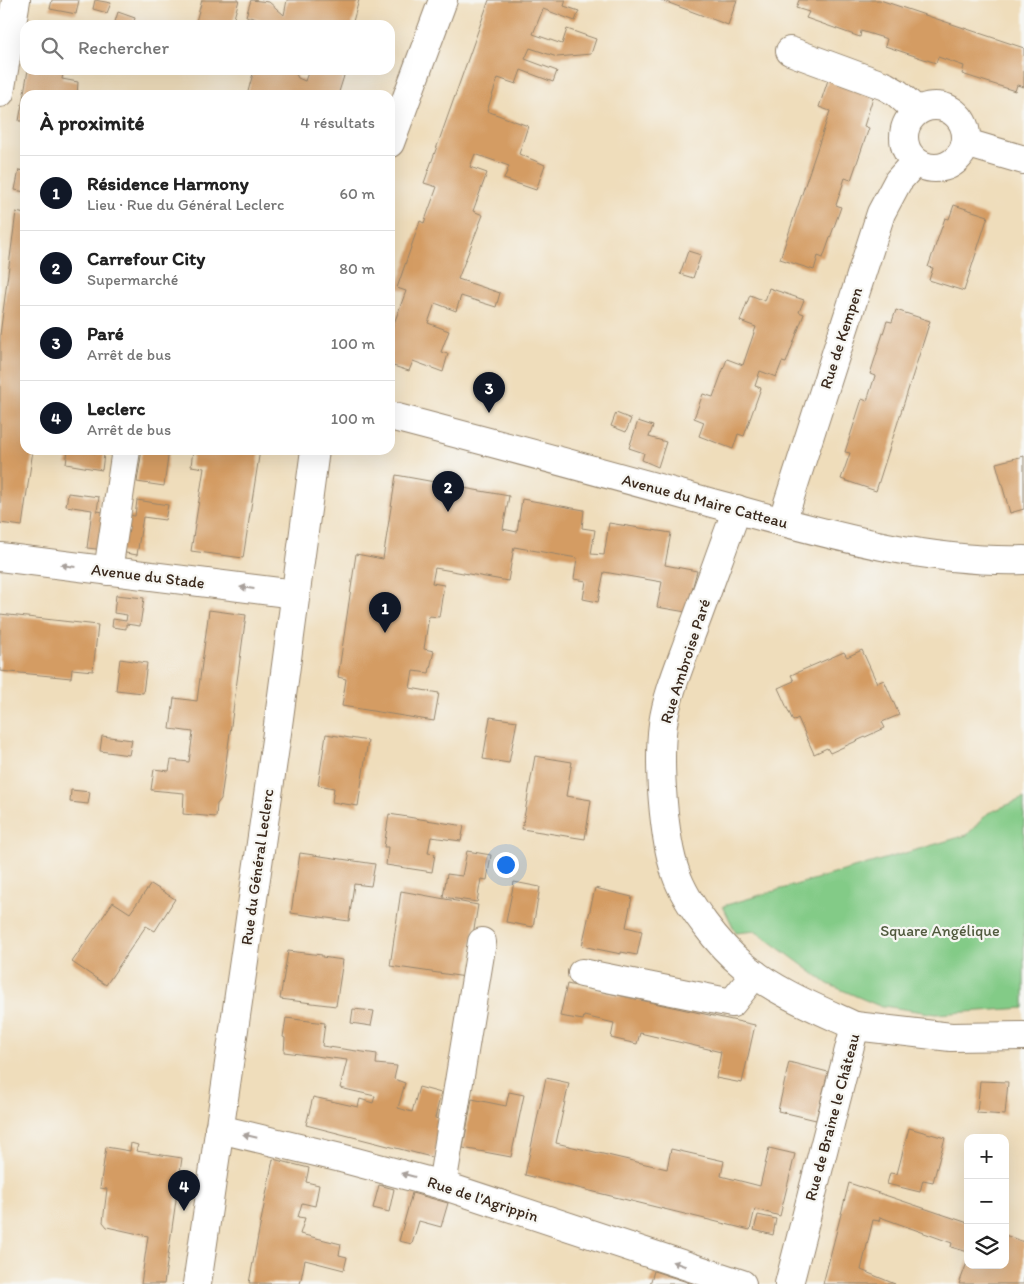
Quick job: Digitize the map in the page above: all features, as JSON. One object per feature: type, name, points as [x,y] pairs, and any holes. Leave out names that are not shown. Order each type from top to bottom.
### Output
[{"type":"street","points":[[0,93],[16,0]]},
{"type":"street","points":[[395,130],[443,0]]},
{"type":"street","points":[[790,51],[898,92],[918,111]]},
{"type":"street","points":[[938,106],[948,108],[957,114],[963,122],[966,132],[966,143],[963,153],[956,162],[946,167],[935,169],[924,167],[915,162],[908,154],[904,136],[910,118],[918,111],[927,107],[938,106]]},
{"type":"street","points":[[966,143],[1024,160]]},
{"type":"street","name":"Rue de Kempen","points":[[782,522],[881,213],[898,181],[915,162]]},
{"type":"street","name":"Avenue du Maire Catteau","points":[[395,417],[839,536],[926,554],[961,558],[1024,560]]},
{"type":"street","points":[[108,572],[125,455]]},
{"type":"street","name":"Rue du Général Leclerc","points":[[197,1284],[313,455]]},
{"type":"street","name":"Rue Ambroise Paré","points":[[737,509],[672,689],[663,724],[662,769],[667,839],[676,875],[694,908],[718,941],[755,974],[806,1003],[856,1026]]},
{"type":"street","name":"Avenue du Stade","points":[[0,556],[108,572],[295,594]]},
{"type":"street","points":[[442,1185],[482,942]]},
{"type":"street","points":[[582,973],[732,1002],[755,974]]},
{"type":"street","name":"Rue de Braine le Château","points":[[789,1284],[856,1026],[903,1033],[951,1037],[1024,1036]]},
{"type":"street","name":"Rue de l'Agrippin","points":[[220,1129],[442,1185],[742,1284]]},
{"type":"green space","name":"Square Angélique","points":[[1024,798],[1024,1008],[936,1014],[877,1005],[828,984],[756,931],[736,933],[723,906],[967,835],[988,813]]},
{"type":"building","points":[[52,0],[79,0],[76,14],[50,9]]},
{"type":"building","points":[[95,0],[111,3],[107,13],[93,9]]},
{"type":"building","points":[[202,0],[239,0],[233,20],[196,20]]},
{"type":"building","points":[[251,0],[269,2],[284,15],[287,0],[359,0],[353,20],[259,20],[246,16]]},
{"type":"building","points":[[489,0],[566,0],[564,6],[579,11],[575,21],[543,9],[533,34],[562,44],[567,29],[596,39],[591,54],[557,57],[530,48],[525,59],[557,71],[553,82],[521,70],[516,84],[498,78],[487,111],[528,126],[519,154],[545,165],[536,190],[504,179],[509,166],[475,154],[470,167],[487,173],[473,211],[483,215],[458,279],[500,293],[496,307],[461,296],[456,311],[435,303],[428,323],[449,331],[441,352],[448,354],[443,372],[413,361],[409,371],[395,367],[395,321],[406,291],[397,288],[420,221],[424,223],[437,187],[424,183]]},
{"type":"building","points":[[661,0],[737,0],[728,25]]},
{"type":"building","points":[[799,0],[880,0],[1024,48],[1024,87],[1017,85],[1015,91],[962,74],[964,66],[938,57],[936,63],[885,46],[887,39],[861,31],[860,37],[806,18],[809,12],[796,8]]},
{"type":"building","points":[[118,12],[135,18],[134,20],[116,20]]},
{"type":"building","points":[[830,74],[875,91],[864,126],[869,128],[851,180],[845,178],[836,205],[841,207],[823,258],[818,256],[814,270],[780,259],[830,111],[819,107]]},
{"type":"building","points":[[27,75],[63,75],[62,79],[78,82],[77,90],[24,90]]},
{"type":"building","points":[[253,75],[296,75],[298,78],[305,81],[307,75],[344,76],[340,90],[248,90]]},
{"type":"building","points":[[19,170],[20,170],[20,191],[15,190]]},
{"type":"building","points":[[954,205],[988,216],[964,291],[929,280],[933,268],[928,267],[945,218],[949,219]]},
{"type":"building","points":[[16,212],[20,213],[20,455],[32,455],[22,526],[0,523],[0,335]]},
{"type":"building","points":[[688,251],[701,255],[693,278],[680,274]]},
{"type":"building","points":[[769,288],[804,300],[799,312],[804,314],[786,363],[782,362],[776,377],[760,371],[755,386],[761,388],[744,436],[738,434],[733,449],[699,436],[704,422],[694,418],[703,394],[713,397],[727,359],[743,365],[756,327],[740,321],[750,295],[765,301]]},
{"type":"building","points":[[896,310],[930,321],[876,491],[841,479],[850,453],[845,452],[862,399],[867,401],[875,376],[870,374],[887,321],[892,322]]},
{"type":"building","points":[[616,413],[631,419],[626,432],[611,426]]},
{"type":"building","points":[[638,421],[653,426],[649,437],[666,442],[658,467],[642,460],[644,453],[629,448]]},
{"type":"building","points":[[67,455],[104,455],[102,470],[66,464]]},
{"type":"building","points":[[141,455],[168,455],[164,486],[137,482]]},
{"type":"building","points":[[192,455],[259,455],[243,558],[191,551],[204,468],[191,466]]},
{"type":"building","points":[[1024,456],[1024,509],[1010,513],[996,463]]},
{"type":"building","points":[[396,475],[451,485],[450,489],[458,490],[458,487],[509,496],[503,529],[517,532],[522,499],[584,510],[582,528],[595,530],[591,554],[604,555],[609,523],[671,533],[665,565],[697,571],[686,612],[657,607],[662,582],[604,572],[598,602],[583,599],[586,581],[574,579],[577,558],[514,547],[508,581],[435,568],[432,583],[444,585],[439,617],[429,616],[424,649],[434,651],[429,673],[413,671],[410,688],[439,693],[434,721],[342,706],[346,679],[338,677],[356,554],[383,559]]},
{"type":"building","points":[[68,493],[99,497],[97,511],[110,513],[105,550],[87,548],[92,510],[66,506]]},
{"type":"building","points":[[137,500],[168,505],[165,520],[143,517],[137,555],[120,552],[126,515],[135,516]]},
{"type":"building","points":[[116,595],[144,598],[140,626],[126,624],[126,629],[112,627],[113,619],[126,621],[127,615],[114,613]]},
{"type":"building","points":[[209,610],[246,615],[221,799],[217,804],[216,817],[183,814],[184,793],[151,790],[154,769],[169,771],[171,760],[189,762],[193,732],[170,729],[174,698],[197,701]]},
{"type":"building","points":[[0,614],[98,625],[93,671],[72,669],[71,678],[0,671]]},
{"type":"building","points":[[862,650],[877,683],[884,680],[899,715],[882,722],[885,728],[830,753],[827,748],[814,754],[798,718],[793,721],[778,688],[794,681],[791,675],[844,652],[847,657]]},
{"type":"building","points":[[120,659],[147,663],[143,693],[116,690]]},
{"type":"building","points":[[490,717],[517,721],[509,763],[483,759]]},
{"type":"building","points":[[326,734],[368,741],[358,806],[332,802],[334,788],[318,785]]},
{"type":"building","points":[[102,736],[132,740],[129,755],[100,751]]},
{"type":"building","points":[[535,756],[572,762],[566,796],[591,800],[585,839],[522,829]]},
{"type":"building","points":[[71,790],[90,792],[88,804],[70,802]]},
{"type":"building","points":[[389,814],[464,826],[461,841],[431,837],[428,853],[435,854],[432,872],[386,865],[388,847],[384,847]]},
{"type":"building","points":[[467,851],[491,855],[487,880],[481,879],[477,902],[443,897],[447,874],[462,876]]},
{"type":"building","points":[[300,853],[375,864],[371,886],[354,884],[349,921],[291,913]]},
{"type":"building","points":[[514,882],[540,887],[533,927],[506,922]]},
{"type":"building","points":[[151,884],[175,899],[155,931],[146,926],[106,985],[72,962],[113,902],[130,913]]},
{"type":"building","points":[[595,888],[632,897],[626,927],[642,931],[637,955],[621,952],[621,954],[582,946]]},
{"type":"building","points":[[401,891],[478,905],[466,977],[390,966]]},
{"type":"building","points":[[288,951],[322,955],[322,957],[343,960],[336,1006],[280,999]]},
{"type":"building","points":[[567,984],[755,1025],[742,1083],[716,1078],[721,1052],[640,1033],[637,1044],[611,1038],[614,1023],[584,1016],[583,1020],[560,1016]]},
{"type":"building","points":[[353,1009],[374,1011],[371,1026],[351,1023]]},
{"type":"building","points":[[286,1018],[325,1023],[322,1046],[377,1054],[376,1064],[397,1066],[394,1079],[405,1083],[398,1108],[412,1112],[419,1087],[441,1093],[435,1118],[442,1120],[435,1158],[306,1125],[313,1097],[358,1107],[360,1099],[373,1103],[375,1096],[340,1088],[347,1060],[284,1052],[285,1038],[283,1037]]},
{"type":"building","points":[[789,1062],[828,1072],[816,1120],[778,1111]]},
{"type":"building","points":[[546,1078],[569,1083],[556,1143],[667,1169],[671,1149],[724,1161],[721,1176],[760,1186],[769,1148],[795,1154],[780,1216],[755,1209],[750,1230],[525,1175]]},
{"type":"building","points":[[980,1081],[1008,1082],[1005,1115],[977,1113]]},
{"type":"building","points":[[509,1092],[524,1095],[511,1157],[463,1148],[472,1099],[506,1106]]},
{"type":"building","points":[[909,1128],[945,1138],[933,1182],[923,1180],[920,1192],[887,1184],[890,1173],[897,1174]]},
{"type":"building","points":[[131,1143],[138,1145],[136,1151],[182,1158],[164,1284],[141,1284],[148,1236],[107,1227],[103,1222],[107,1189],[100,1188],[106,1147],[130,1151]]},
{"type":"building","points":[[273,1159],[309,1168],[306,1182],[319,1185],[315,1206],[302,1203],[298,1217],[305,1218],[300,1234],[341,1244],[339,1255],[347,1257],[344,1270],[305,1260],[300,1284],[249,1283]]},
{"type":"building","points":[[849,1183],[964,1222],[964,1251],[951,1247],[952,1243],[880,1217],[879,1221],[873,1220],[861,1270],[895,1284],[823,1284]]},
{"type":"building","points":[[379,1185],[394,1189],[389,1212],[373,1208]]},
{"type":"building","points":[[412,1193],[448,1203],[441,1227],[419,1221],[412,1244],[399,1241]]},
{"type":"building","points":[[758,1215],[776,1219],[773,1235],[754,1230]]},
{"type":"building","points":[[1009,1236],[1024,1242],[1024,1284],[959,1284],[965,1269],[1009,1269]]},
{"type":"building","points":[[654,1271],[693,1284],[650,1284]]},
{"type":"place","name":"Paré","points":[[489,413]]},
{"type":"place","name":"Carrefour City","points":[[448,512]]},
{"type":"place","name":"Résidence Harmony","points":[[385,633]]},
{"type":"place","name":"Leclerc","points":[[184,1211]]}]
